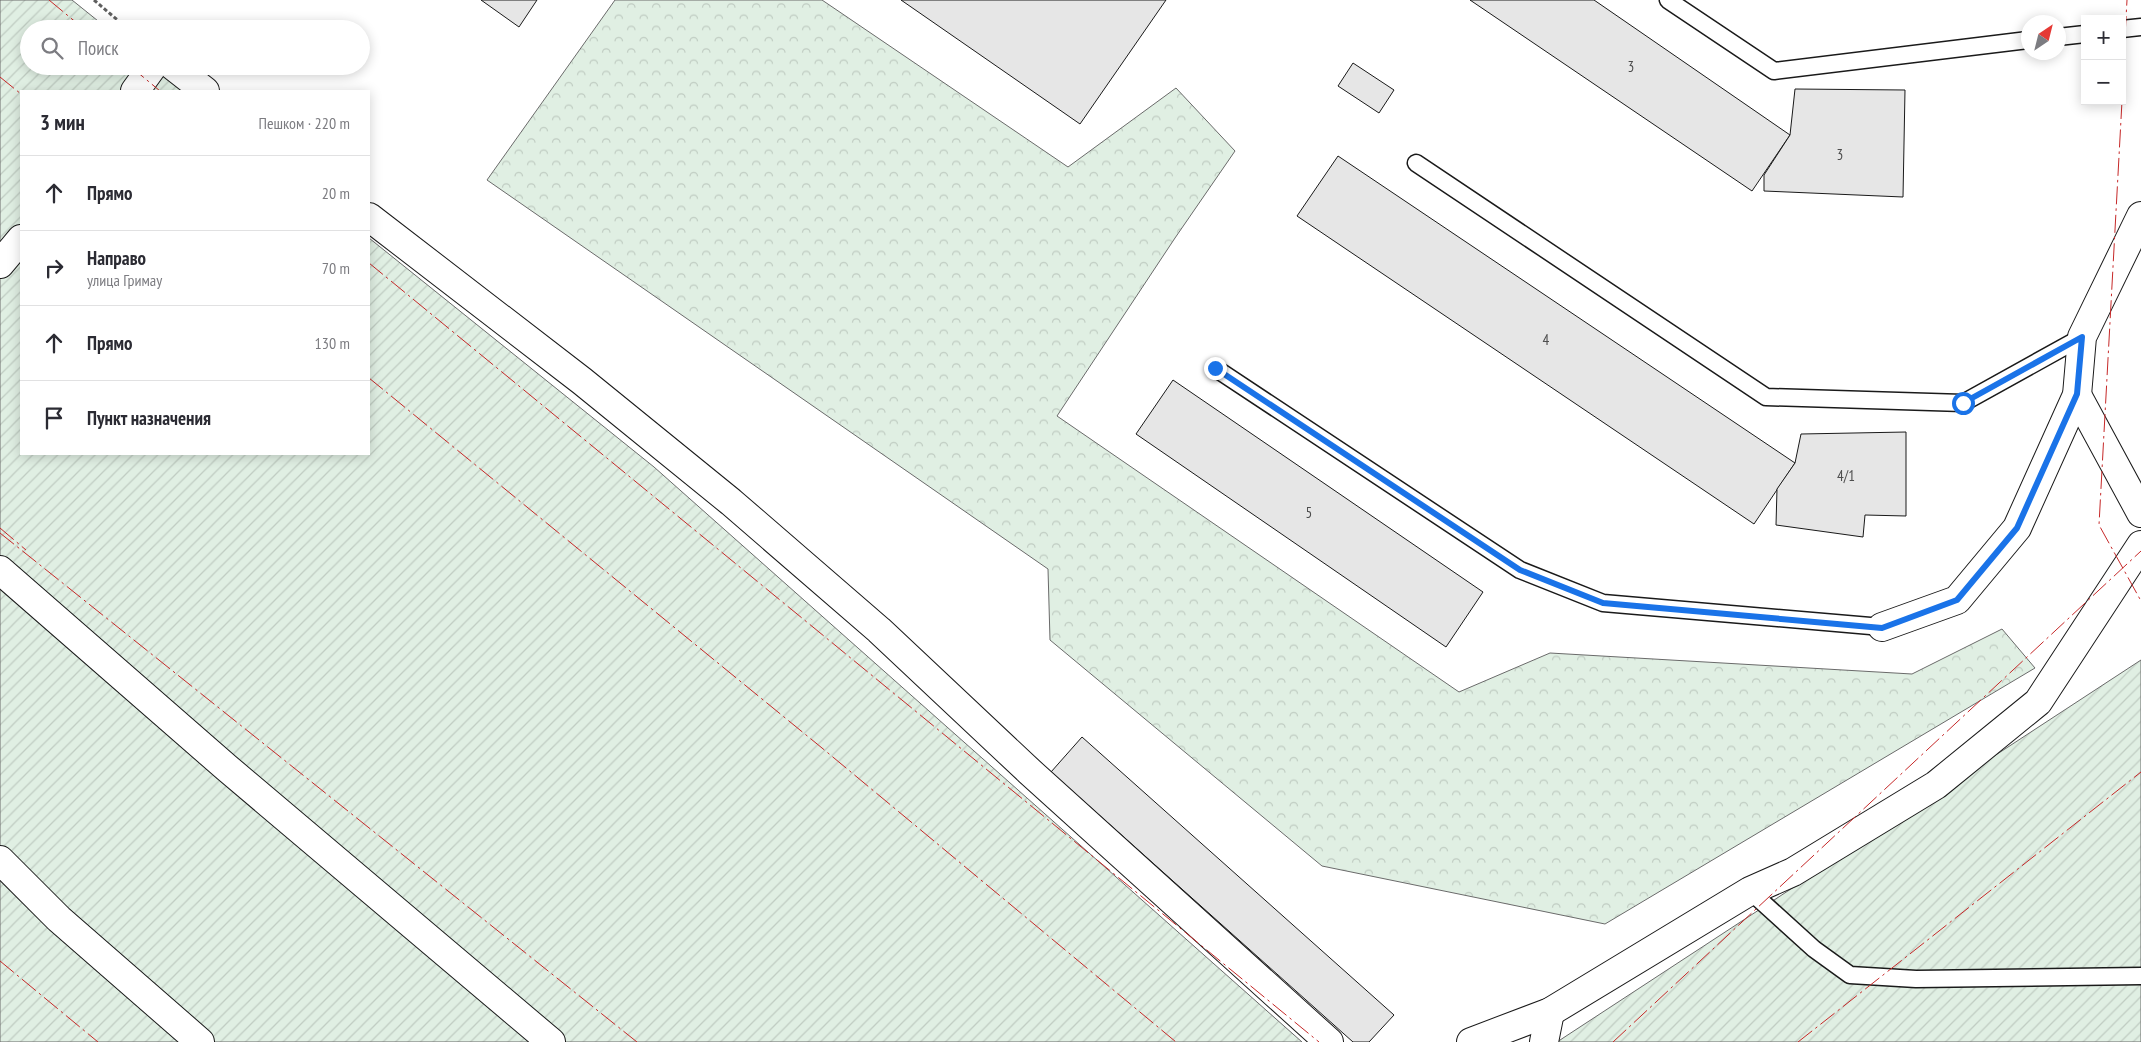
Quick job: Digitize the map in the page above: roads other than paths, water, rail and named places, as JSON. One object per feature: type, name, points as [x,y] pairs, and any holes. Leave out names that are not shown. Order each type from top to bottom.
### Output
[{"type":"street","points":[[136,90],[147,75]]},
{"type":"street","points":[[185,75],[204,90]]},
{"type":"street","points":[[1882,628],[1957,600],[2017,528],[2077,394],[2082,337],[2141,216]]},
{"type":"street","points":[[370,218],[582,381],[738,508],[879,630],[1029,771],[1329,1042]]},
{"type":"street","points":[[0,264],[20,240]]},
{"type":"street","points":[[2077,394],[2141,513]]},
{"type":"street","points":[[1471,1042],[1550,1012],[1750,891],[1793,872],[1936,785],[2038,702],[2141,545]]},
{"type":"street","points":[[0,570],[228,768],[550,1042]]},
{"type":"street","points":[[0,860],[59,919],[200,1042]]},
{"type":"street","points":[[1544,1042],[1550,1012]]},
{"type":"lane","points":[[1668,0],[1774,71],[2021,41]]},
{"type":"lane","points":[[2126,29],[2141,27]]},
{"type":"lane","points":[[2066,36],[2081,34]]},
{"type":"lane","points":[[1416,163],[1766,397],[1963,403],[2082,337]]},
{"type":"lane","points":[[1215,368],[1520,570],[1603,603],[1882,628]]},
{"type":"lane","points":[[1750,891],[1814,949],[1850,974],[1916,979],[2141,976]]}]
